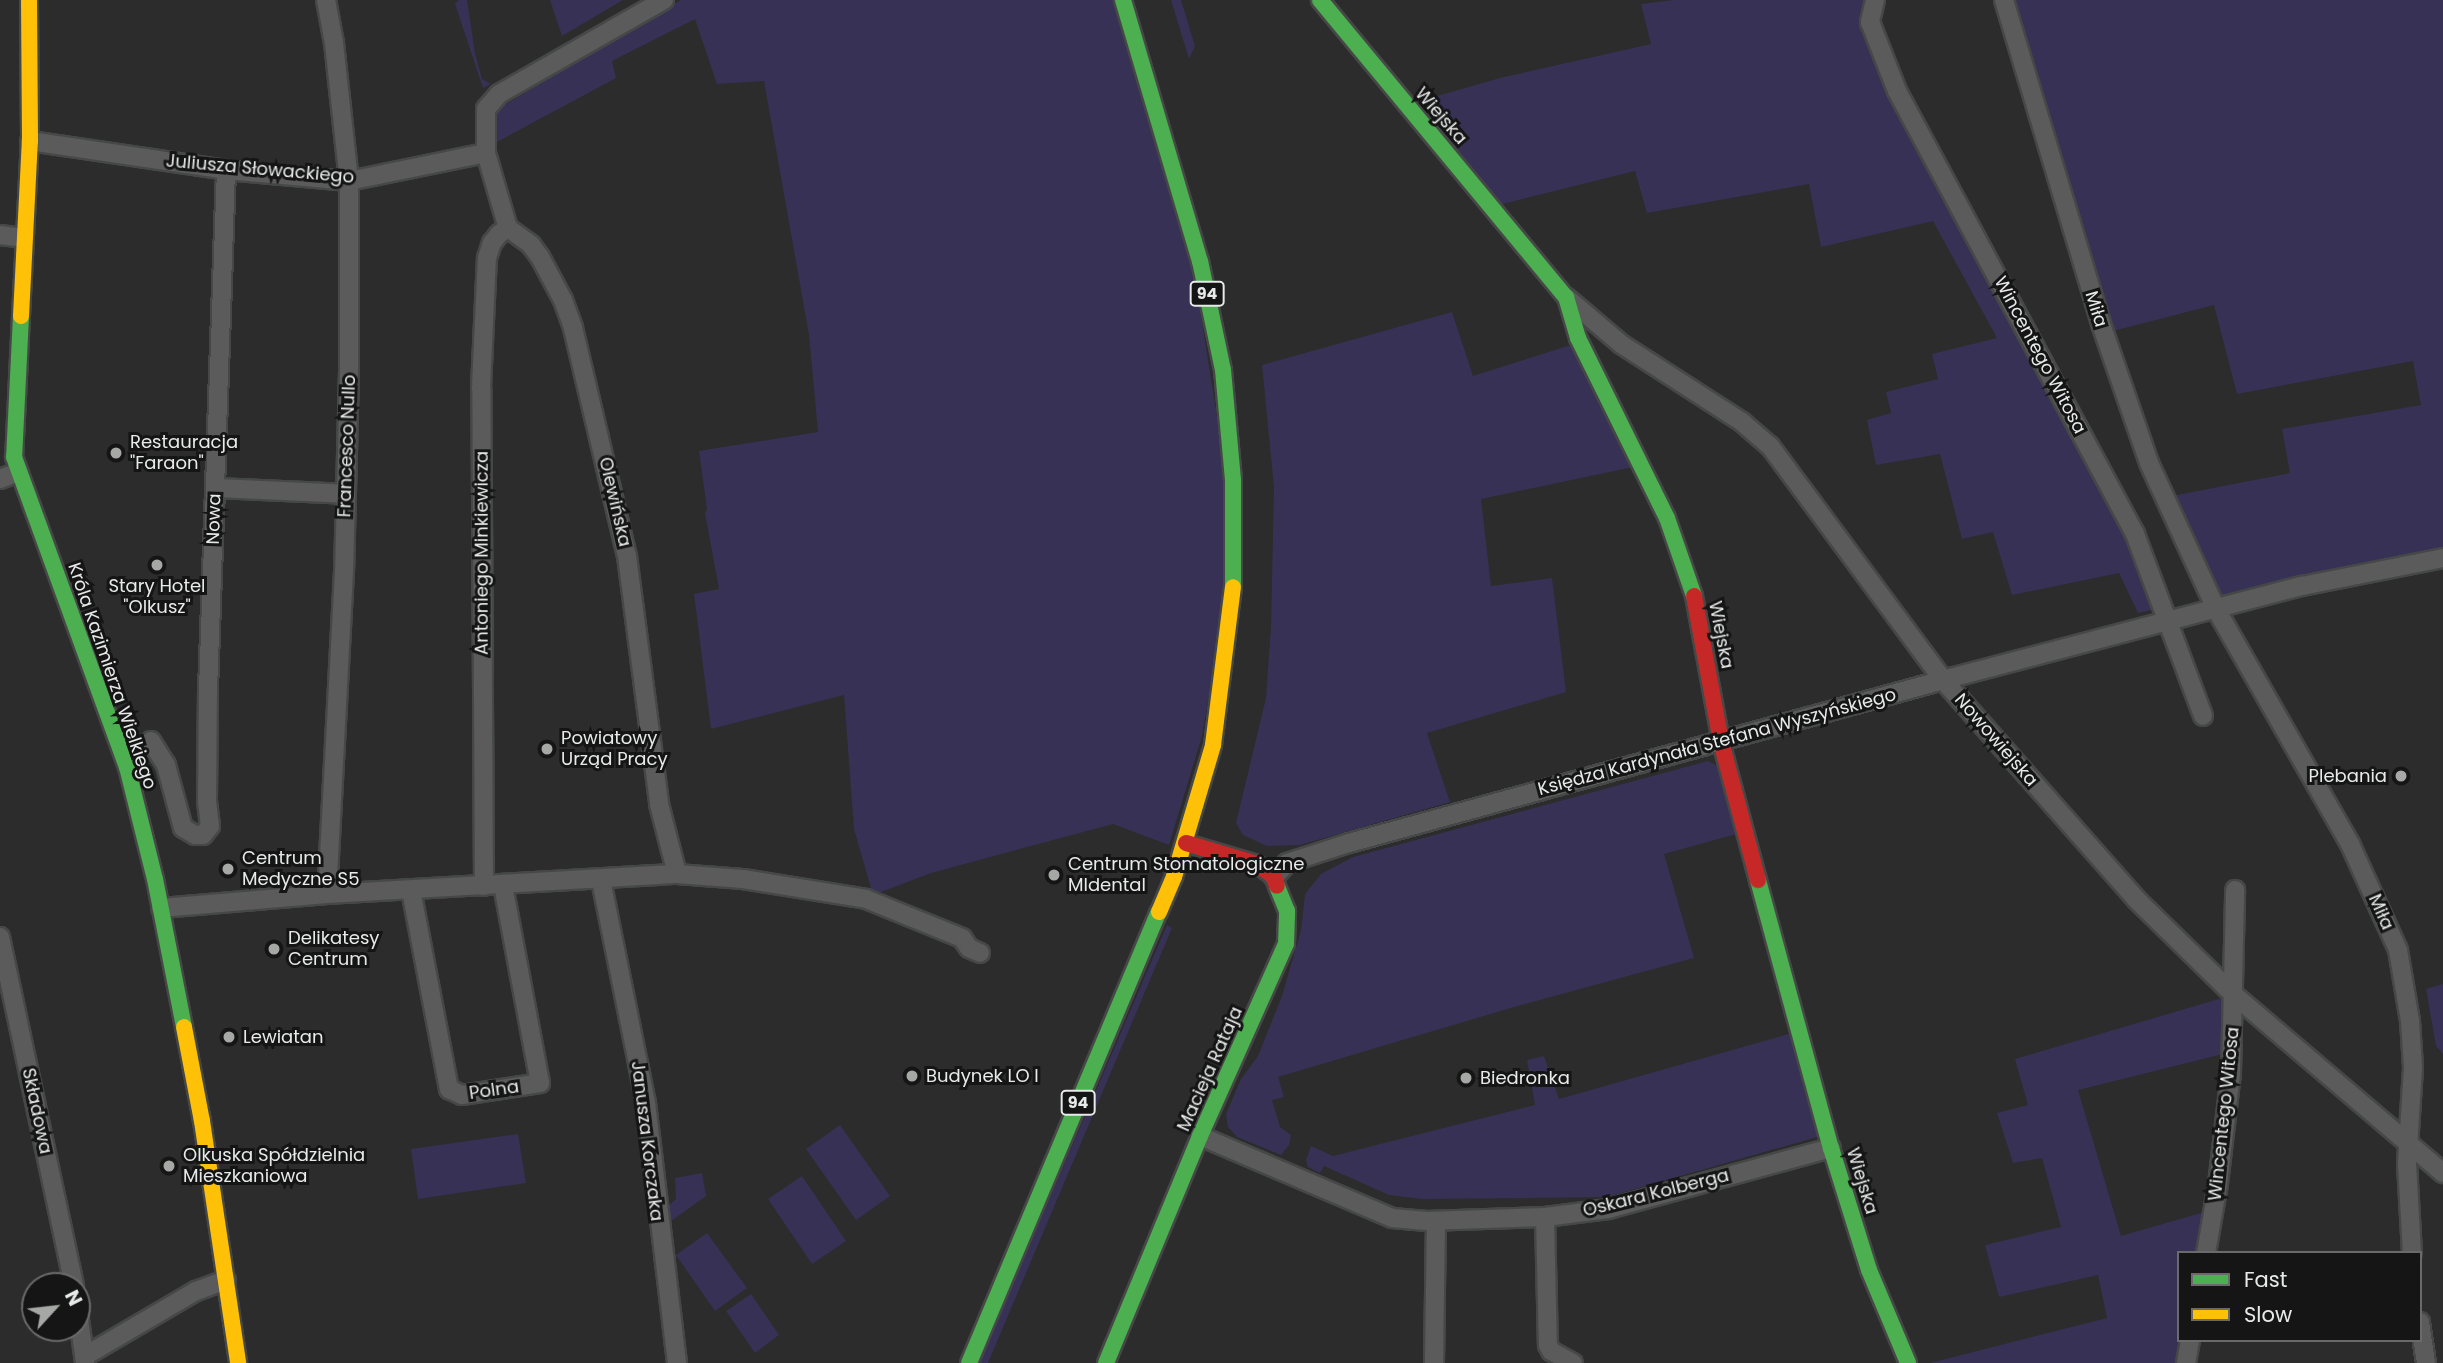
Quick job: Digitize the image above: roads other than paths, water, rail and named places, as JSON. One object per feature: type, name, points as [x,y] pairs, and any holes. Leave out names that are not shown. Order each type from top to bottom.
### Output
[{"type":"street","name":"Króla Kazimierza Wielkiego","points":[[29,0],[30,141],[14,425],[18,472],[127,767],[161,908],[202,1121],[238,1363]]},
{"type":"street","name":"Francesco Nullo","points":[[326,0],[349,181],[346,494],[327,894]]},
{"type":"street","points":[[508,229],[486,153],[486,109],[499,94],[664,0]]},
{"type":"street","name":"94","points":[[969,1363],[1131,982],[1186,843],[1213,745],[1233,598],[1233,480],[1223,370],[1200,261],[1122,0]]},
{"type":"street","name":"Wiejska","points":[[1320,0],[1566,297],[1578,338],[1667,518],[1693,592],[1721,742],[1831,1147],[1869,1270],[1908,1363]]},
{"type":"street","name":"Wincentego Witosa","points":[[1875,0],[1870,22],[1897,91],[2135,534],[2203,716]]},
{"type":"street","name":"Miła","points":[[2004,0],[2131,417],[2149,463],[2216,609],[2350,844],[2398,950],[2410,1021],[2413,1068],[2407,1164],[2412,1251]]},
{"type":"street","name":"Juliusza Słowackiego","points":[[30,141],[226,170],[349,181],[486,153]]},
{"type":"street","name":"Nowa","points":[[151,741],[166,765],[183,828],[195,835],[203,835],[211,826],[207,801],[208,690],[226,170]]},
{"type":"street","name":"Olewińska","points":[[508,229],[536,251],[563,300],[594,411],[627,556],[659,804],[677,874]]},
{"type":"street","name":"Antoniego Minkiewicza","points":[[484,886],[481,388],[487,258],[499,233],[508,229]]},
{"type":"street","points":[[0,235],[24,238]]},
{"type":"street","name":"Nowowiejska","points":[[1566,297],[1621,344],[1742,422],[1770,446],[1943,680],[2137,900],[2234,995],[2443,1173]]},
{"type":"street","points":[[0,479],[18,472]]},
{"type":"street","points":[[215,488],[346,494]]},
{"type":"street","points":[[2167,620],[2302,586],[2443,558]]},
{"type":"street","name":"Księdza Kardynała Stefana Wyszyńskiego","points":[[1273,877],[1287,863],[1349,843],[2167,620]]},
{"type":"street","points":[[1186,843],[1257,864],[1273,877]]},
{"type":"street","points":[[161,908],[327,894],[677,874],[743,879],[866,899],[962,938],[969,948],[980,953]]},
{"type":"street","name":"Macieja Rataja","points":[[1106,1363],[1200,1136],[1286,944],[1287,911],[1273,877]]},
{"type":"street","name":"Janusza Korczaka","points":[[601,880],[646,1103],[677,1363]]},
{"type":"street","name":"Polna","points":[[411,890],[449,1089],[462,1095],[540,1083],[503,885]]},
{"type":"street","name":"Wincentego Witosa","points":[[2206,1251],[2218,1184],[2231,1073],[2235,890]]},
{"type":"street","name":"Składowa","points":[[0,937],[71,1272]]},
{"type":"street","name":"Oskara Kolberga","points":[[1200,1136],[1392,1218],[1436,1221],[1545,1217],[1608,1209],[1831,1147]]},
{"type":"street","points":[[1545,1217],[1548,1345],[1551,1351],[1573,1363]]},
{"type":"street","points":[[1434,1363],[1436,1221]]},
{"type":"street","points":[[85,1359],[196,1291],[226,1280]]},
{"type":"street","points":[[2422,1336],[2426,1363]]},
{"type":"street","points":[[2186,1363],[2190,1342]]},
{"type":"place","name":"Restauracja \"Faraon\"","points":[[116,453]]},
{"type":"place","name":"Stary Hotel \"Olkusz\"","points":[[157,565]]},
{"type":"place","name":"Powiatowy Urząd Pracy","points":[[547,749]]},
{"type":"place","name":"Plebania","points":[[2401,776]]},
{"type":"place","name":"Centrum Medyczne S5","points":[[228,869]]},
{"type":"place","name":"Centrum Stomatologiczne MIdental","points":[[1054,875]]},
{"type":"place","name":"Delikatesy Centrum","points":[[274,949]]},
{"type":"place","name":"Lewiatan","points":[[229,1037]]},
{"type":"place","name":"Budynek LO I","points":[[912,1076]]},
{"type":"place","name":"Biedronka","points":[[1466,1078]]},
{"type":"place","name":"Olkuska Spółdzielnia Mieszkaniowa","points":[[169,1166]]}]
